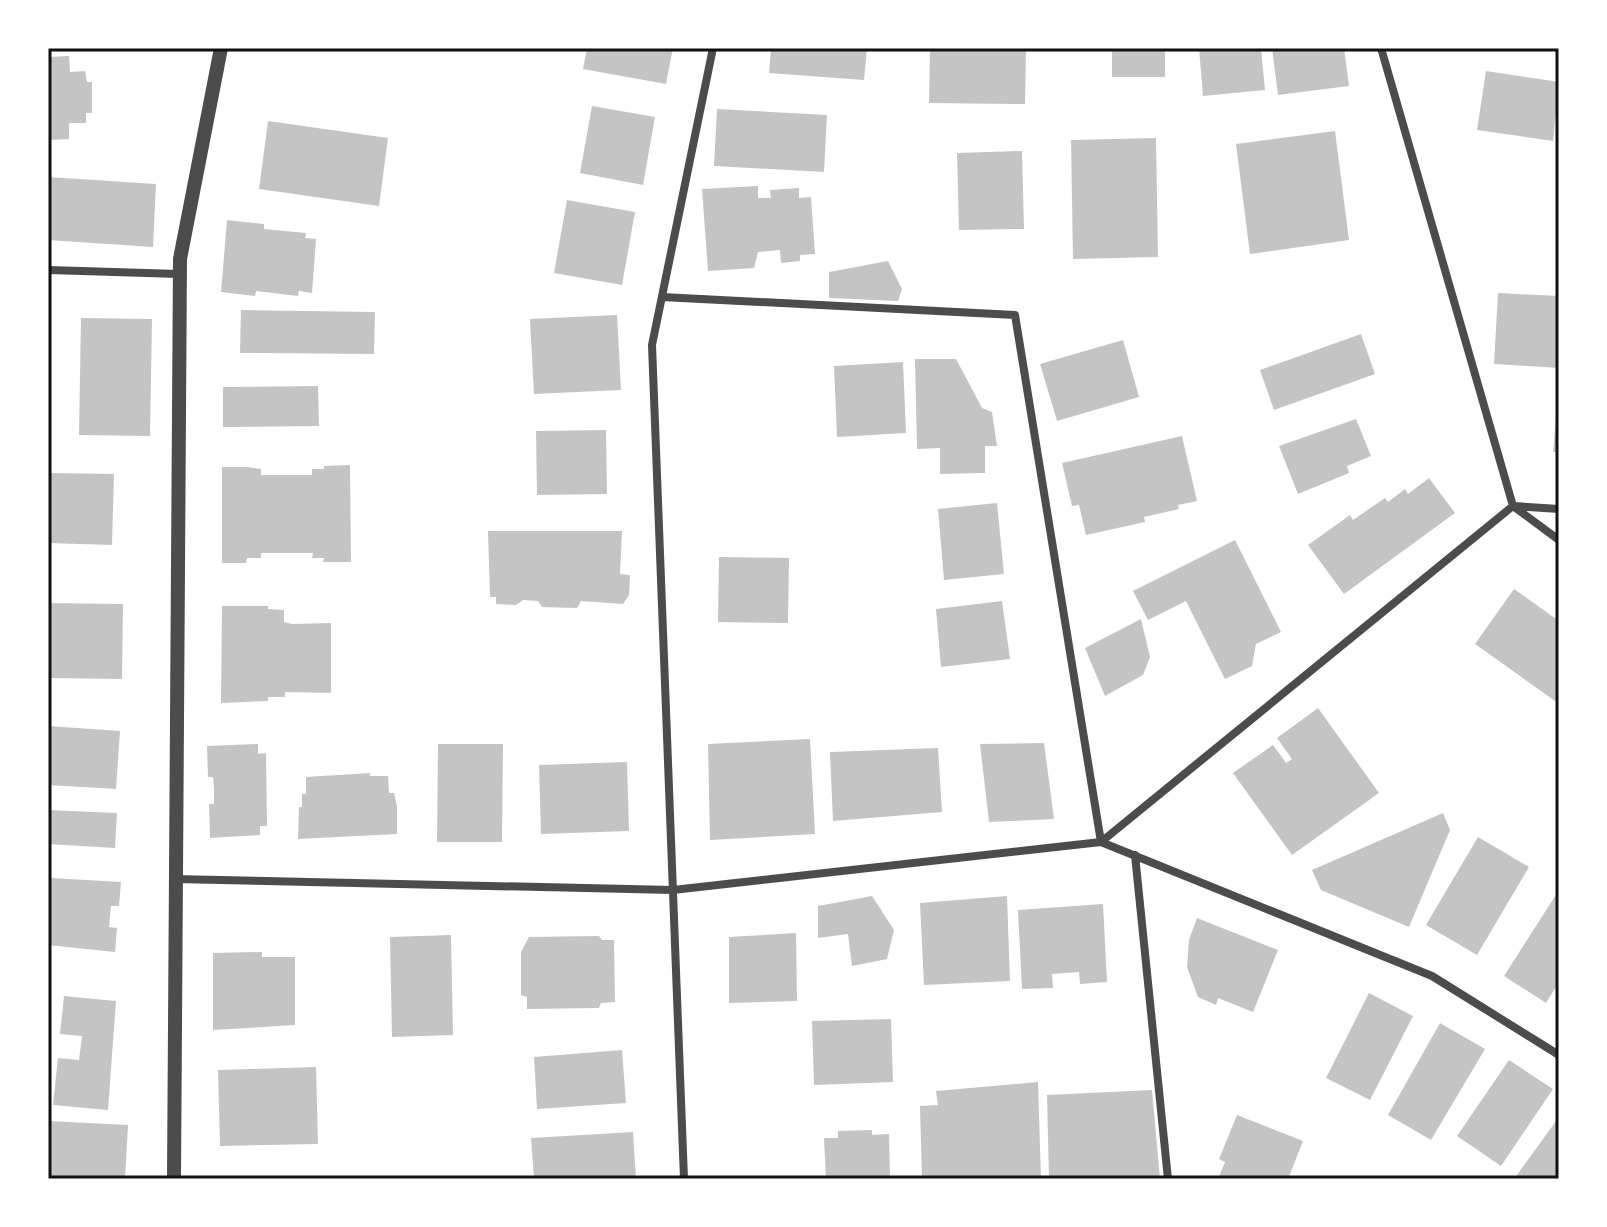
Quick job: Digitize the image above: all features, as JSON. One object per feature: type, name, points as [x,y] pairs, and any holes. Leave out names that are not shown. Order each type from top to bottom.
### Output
[{"type":"street","points":[[174,1179],[173,879],[179,274],[186,211],[221,48]]},
{"type":"street","points":[[684,1179],[652,345],[713,48]]},
{"type":"street","points":[[1381,48],[1513,506],[1559,540]]},
{"type":"street","points":[[48,270],[179,274]]},
{"type":"street","points":[[662,297],[1015,315],[1101,842]]},
{"type":"street","points":[[1101,842],[1513,506],[1559,509]]},
{"type":"street","points":[[173,879],[673,890],[1101,842],[1432,976],[1559,1055]]},
{"type":"street","points":[[1135,855],[1168,1179]]},
{"type":"building","points":[[587,48],[673,48],[666,84],[583,69]]},
{"type":"building","points":[[771,48],[867,48],[864,80],[769,73]]},
{"type":"building","points":[[930,48],[1026,48],[1025,104],[929,103]]},
{"type":"building","points":[[1112,48],[1165,48],[1165,77],[1112,77]]},
{"type":"building","points":[[1199,48],[1261,48],[1265,90],[1203,96]]},
{"type":"building","points":[[1272,48],[1344,48],[1349,86],[1278,95]]},
{"type":"building","points":[[69,56],[70,72],[85,71],[87,82],[92,82],[92,113],[86,113],[86,123],[69,123],[69,139],[48,140],[48,57]]},
{"type":"building","points":[[1486,71],[1559,82],[1553,141],[1477,130]]},
{"type":"building","points":[[592,106],[655,117],[643,185],[580,173]]},
{"type":"building","points":[[717,109],[827,115],[824,172],[714,166]]},
{"type":"building","points":[[268,121],[388,138],[379,206],[259,189]]},
{"type":"building","points":[[1335,131],[1349,240],[1250,254],[1236,144]]},
{"type":"building","points":[[1156,138],[1158,257],[1073,259],[1071,140]]},
{"type":"building","points":[[1022,151],[1024,229],[959,230],[957,153]]},
{"type":"building","points":[[48,177],[156,184],[153,247],[48,240]]},
{"type":"building","points":[[758,186],[758,198],[771,198],[770,190],[799,188],[799,198],[811,197],[815,254],[800,255],[800,261],[781,263],[780,250],[758,252],[754,268],[708,271],[702,189]]},
{"type":"building","points":[[567,200],[635,212],[622,285],[554,273]]},
{"type":"building","points":[[227,220],[264,224],[264,229],[306,233],[305,238],[316,239],[312,293],[299,291],[298,296],[256,291],[255,296],[221,292]]},
{"type":"building","points":[[888,261],[902,289],[898,301],[829,298],[829,272]]},
{"type":"building","points":[[1498,293],[1559,296],[1559,368],[1494,364]]},
{"type":"building","points":[[241,310],[375,312],[374,354],[240,353]]},
{"type":"building","points":[[617,315],[621,390],[534,394],[530,319]]},
{"type":"building","points":[[81,318],[152,319],[150,436],[79,435]]},
{"type":"building","points":[[1361,334],[1375,374],[1274,410],[1260,370]]},
{"type":"building","points":[[1123,340],[1139,397],[1057,421],[1040,364]]},
{"type":"building","points":[[915,359],[956,359],[982,408],[992,412],[997,446],[985,446],[985,473],[940,474],[940,448],[917,449]]},
{"type":"building","points":[[903,362],[906,433],[837,437],[834,366]]},
{"type":"building","points":[[318,386],[319,426],[223,427],[223,387]]},
{"type":"building","points":[[1557,407],[1559,452],[1553,452]]},
{"type":"building","points":[[1356,419],[1371,456],[1347,466],[1349,473],[1298,494],[1279,446]]},
{"type":"building","points":[[606,430],[607,494],[537,495],[536,431]]},
{"type":"building","points":[[1182,436],[1197,501],[1178,505],[1179,509],[1144,517],[1145,522],[1086,535],[1079,505],[1072,506],[1062,463]]},
{"type":"building","points":[[350,465],[351,562],[323,562],[324,558],[312,558],[313,553],[261,553],[261,558],[247,558],[246,563],[222,563],[222,467],[261,469],[261,475],[312,475],[312,469]]},
{"type":"building","points":[[48,473],[114,474],[112,545],[48,543]]},
{"type":"building","points":[[1429,478],[1455,513],[1344,594],[1308,545],[1350,515],[1353,520],[1385,498],[1388,502],[1405,489],[1408,494]]},
{"type":"building","points":[[997,503],[1004,574],[944,580],[938,509]]},
{"type":"building","points":[[488,531],[622,531],[620,574],[630,575],[629,595],[623,604],[581,601],[577,608],[542,607],[538,601],[523,600],[516,605],[496,604],[496,597],[490,597]]},
{"type":"building","points":[[1235,540],[1281,632],[1256,644],[1252,666],[1225,679],[1186,601],[1148,620],[1133,591]]},
{"type":"building","points":[[719,557],[789,558],[788,623],[718,622]]},
{"type":"building","points":[[1514,589],[1559,621],[1559,696],[1555,701],[1475,644]]},
{"type":"building","points":[[1002,601],[1010,659],[941,667],[936,609]]},
{"type":"building","points":[[48,603],[123,604],[122,679],[48,678]]},
{"type":"building","points":[[222,606],[268,606],[268,609],[284,610],[284,622],[331,623],[331,693],[285,692],[285,697],[268,697],[268,701],[221,703]]},
{"type":"building","points":[[1141,619],[1150,657],[1143,675],[1105,696],[1085,648]]},
{"type":"building","points":[[1318,708],[1379,793],[1292,855],[1233,773],[1273,745],[1286,763],[1292,759],[1277,738]]},
{"type":"building","points":[[48,726],[120,731],[116,789],[48,785]]},
{"type":"building","points":[[810,739],[815,834],[710,840],[708,744]]},
{"type":"building","points":[[1044,743],[1054,819],[989,822],[980,744]]},
{"type":"building","points":[[258,744],[258,754],[266,753],[267,826],[260,826],[260,835],[210,838],[209,804],[214,804],[214,790],[213,777],[208,777],[207,746]]},
{"type":"building","points":[[438,744],[503,744],[502,842],[437,842]]},
{"type":"building","points":[[938,748],[942,812],[833,821],[830,752]]},
{"type":"building","points":[[627,762],[629,831],[541,834],[539,765]]},
{"type":"building","points":[[370,773],[370,776],[388,776],[389,793],[394,793],[397,806],[397,834],[298,839],[299,807],[302,807],[302,794],[306,794],[306,777]]},
{"type":"building","points":[[48,810],[117,813],[115,848],[48,844]]},
{"type":"building","points":[[1443,813],[1450,830],[1409,927],[1321,890],[1312,870]]},
{"type":"building","points":[[1478,837],[1529,867],[1477,955],[1426,925]]},
{"type":"building","points":[[51,878],[121,882],[119,906],[111,906],[109,927],[117,928],[115,952],[48,945],[48,881]]},
{"type":"building","points":[[1559,890],[1559,982],[1546,1003],[1504,976]]},
{"type":"building","points":[[872,896],[894,930],[887,959],[852,966],[848,934],[818,938],[818,906]]},
{"type":"building","points":[[1007,896],[1010,981],[924,985],[920,903]]},
{"type":"building","points":[[1103,904],[1107,982],[1080,984],[1079,972],[1052,974],[1053,988],[1022,989],[1018,910]]},
{"type":"building","points":[[1197,918],[1278,950],[1253,1012],[1218,998],[1216,1005],[1198,997],[1187,967],[1189,940]]},
{"type":"building","points":[[796,933],[797,1001],[729,1003],[729,937]]},
{"type":"building","points":[[451,935],[453,1035],[392,1037],[390,937]]},
{"type":"building","points":[[599,936],[602,940],[614,940],[615,1002],[601,1003],[599,1008],[527,1009],[527,997],[521,995],[521,952],[529,937]]},
{"type":"building","points":[[262,952],[262,957],[295,957],[295,1025],[213,1030],[213,953]]},
{"type":"building","points":[[1369,993],[1413,1016],[1370,1100],[1326,1078]]},
{"type":"building","points":[[64,996],[116,1001],[108,1110],[53,1105],[58,1058],[79,1060],[82,1036],[60,1034]]},
{"type":"building","points":[[891,1019],[893,1082],[814,1085],[812,1021]]},
{"type":"building","points":[[1440,1023],[1485,1049],[1431,1140],[1388,1115]]},
{"type":"building","points":[[622,1050],[626,1103],[537,1109],[534,1057]]},
{"type":"building","points":[[1509,1060],[1553,1089],[1501,1166],[1457,1136]]},
{"type":"building","points":[[316,1067],[318,1144],[220,1146],[218,1070]]},
{"type":"building","points":[[1038,1082],[1041,1179],[922,1179],[920,1106],[938,1105],[936,1091]]},
{"type":"building","points":[[1152,1090],[1160,1179],[1049,1179],[1047,1095]]},
{"type":"building","points":[[1237,1115],[1303,1141],[1288,1179],[1218,1179],[1225,1162],[1219,1159]]},
{"type":"building","points":[[1559,1117],[1559,1179],[1514,1179]]},
{"type":"building","points":[[48,1121],[128,1125],[125,1179],[48,1179]]},
{"type":"building","points":[[872,1130],[872,1135],[889,1134],[890,1179],[826,1179],[824,1138],[838,1138],[838,1131]]},
{"type":"building","points":[[633,1132],[636,1179],[534,1179],[531,1138]]}]
